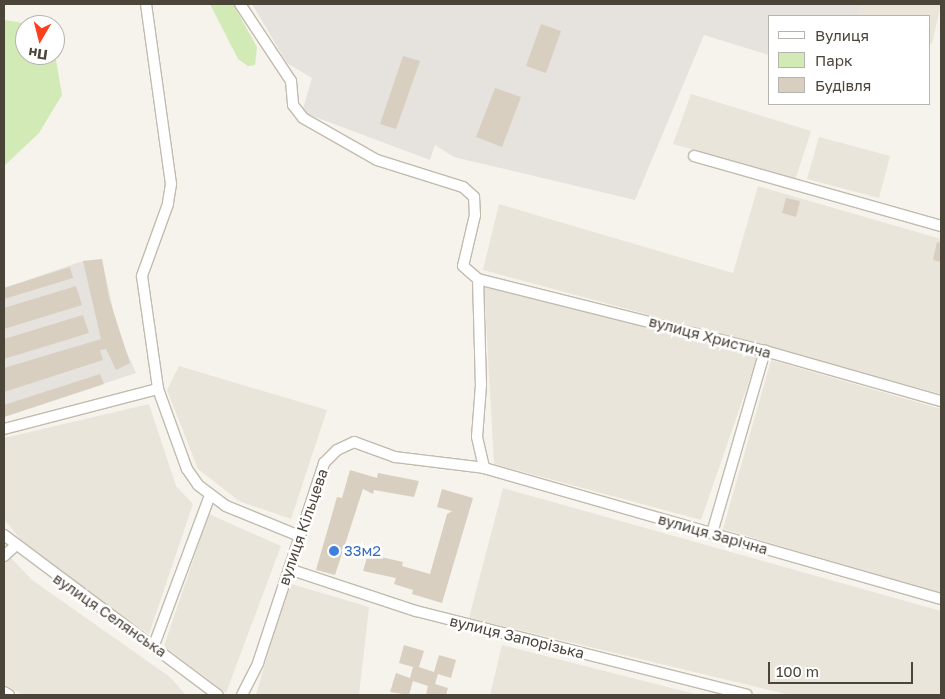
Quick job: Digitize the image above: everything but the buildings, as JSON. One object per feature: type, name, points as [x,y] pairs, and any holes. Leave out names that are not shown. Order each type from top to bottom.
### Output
[{"type":"street","points":[[146,4],[171,184],[168,204],[142,276],[158,389],[187,469],[210,495],[250,517],[299,536]]},
{"type":"street","points":[[240,4],[291,81],[293,105],[303,118],[377,160],[464,187],[474,197],[475,215],[463,266],[478,279],[481,385],[477,437],[484,468]]},
{"type":"street","points":[[694,156],[941,226]]},
{"type":"street","name":"вулиця Христича","points":[[478,279],[765,351],[941,401]]},
{"type":"street","points":[[712,533],[765,351]]},
{"type":"street","points":[[4,429],[158,389]]},
{"type":"street","name":"вулиця Кільцева","points":[[242,695],[258,663],[324,463],[344,445],[354,442],[395,457],[484,468]]},
{"type":"street","name":"вулиця Зарічна","points":[[484,468],[941,599]]},
{"type":"street","points":[[154,645],[210,495]]},
{"type":"street","name":"вулиця Селянська","points":[[4,535],[14,547],[103,613],[154,645],[218,695]]},
{"type":"street","points":[[4,556],[14,547]]},
{"type":"street","name":"вулиця Запорізька","points":[[289,569],[416,611],[747,695]]},
{"type":"street","points":[[4,692],[9,695]]},
{"type":"shaded area","points":[[252,4],[862,4],[858,15],[768,15],[768,55],[704,35],[635,200],[454,157],[435,145],[430,160],[302,112],[312,78],[287,63]]},
{"type":"shaded area","points":[[862,4],[941,4],[932,44],[930,43],[930,15],[858,15]]},
{"type":"shaded area","points":[[691,94],[811,131],[795,180],[673,144]]},
{"type":"shaded area","points":[[819,137],[890,156],[879,198],[807,179]]},
{"type":"shaded area","points":[[758,186],[941,239],[941,394],[483,270],[499,204],[733,273]]},
{"type":"shaded area","points":[[102,259],[118,332],[136,373],[4,417],[4,288],[83,261]]},
{"type":"shaded area","points":[[484,286],[758,355],[701,520],[494,464]]},
{"type":"shaded area","points":[[771,360],[941,409],[941,593],[723,529]]},
{"type":"shaded area","points":[[179,366],[327,410],[291,519],[239,501],[198,469],[167,390]]},
{"type":"shaded area","points":[[149,404],[176,486],[193,504],[149,634],[74,583],[21,540],[4,519],[4,438]]},
{"type":"shaded area","points":[[503,488],[941,611],[940,695],[790,695],[469,618]]},
{"type":"shaded area","points":[[209,514],[281,546],[226,693],[164,646]]},
{"type":"shaded area","points":[[11,558],[32,580],[170,677],[186,695],[23,695],[4,684],[4,562]]},
{"type":"shaded area","points":[[288,583],[369,607],[359,695],[256,695]]},
{"type":"shaded area","points":[[502,645],[699,695],[490,695]]},
{"type":"green space","points":[[210,4],[233,4],[257,47],[255,65],[248,66],[238,59]]},
{"type":"green space","points":[[4,20],[15,22],[15,65],[57,65],[62,95],[39,133],[4,166]]},
{"type":"place","name":"33м2","points":[[334,551]]}]
